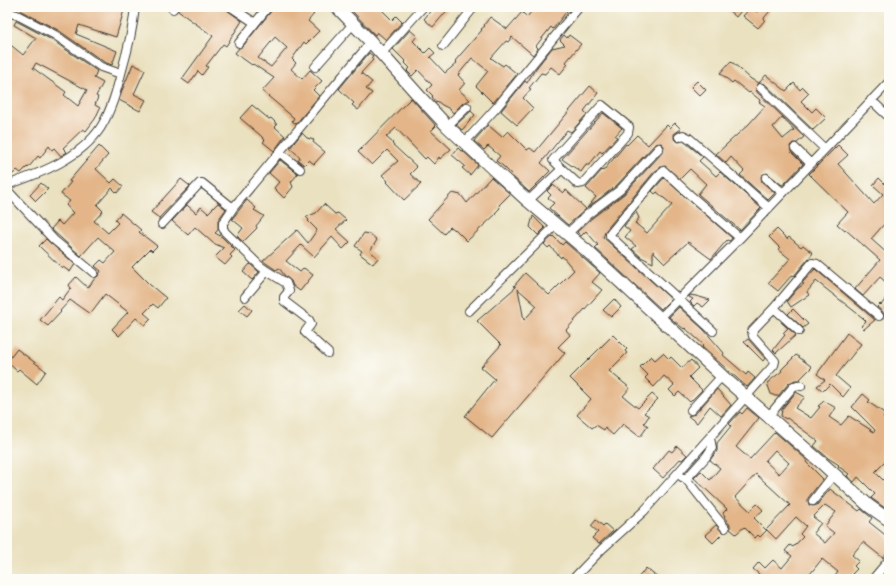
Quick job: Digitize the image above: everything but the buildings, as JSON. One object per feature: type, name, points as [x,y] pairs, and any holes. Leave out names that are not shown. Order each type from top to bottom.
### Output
[{"type":"street","points":[[7,185],[54,166],[76,153],[99,130],[116,95],[135,7],[140,7]]},
{"type":"street","points":[[231,7],[255,23]]},
{"type":"street","points":[[239,43],[268,7]]},
{"type":"street","points":[[337,7],[371,42],[447,126],[528,201],[660,318],[722,376],[869,506],[889,520]]},
{"type":"street","points":[[381,54],[423,7]]},
{"type":"street","points":[[443,46],[474,7]]},
{"type":"street","points":[[465,142],[497,107],[579,7]]},
{"type":"street","points":[[7,12],[17,15],[55,35],[101,67],[121,74]]},
{"type":"street","points":[[314,67],[353,24]]},
{"type":"street","points":[[328,353],[305,332],[311,324],[309,320],[284,301],[284,297],[290,290],[286,283],[260,266],[223,228],[223,223],[233,208],[371,42]]},
{"type":"street","points":[[660,318],[740,238],[889,82]]},
{"type":"street","points":[[761,88],[825,149]]},
{"type":"street","points":[[871,100],[889,118]]},
{"type":"street","points":[[602,105],[629,127],[628,133],[583,183],[576,183],[558,172],[553,160],[554,158],[602,105]]},
{"type":"street","points":[[447,126],[467,106]]},
{"type":"street","points":[[679,137],[683,135],[689,138],[768,208]]},
{"type":"street","points":[[567,234],[588,214],[620,190],[659,148]]},
{"type":"street","points":[[795,148],[811,164]]},
{"type":"street","points":[[279,152],[300,169]]},
{"type":"street","points":[[528,201],[558,172]]},
{"type":"street","points":[[713,332],[677,300],[610,235],[610,232],[626,216],[662,172],[666,173],[740,238]]},
{"type":"street","points":[[766,178],[783,193]]},
{"type":"street","points":[[162,224],[200,183],[202,183],[233,208]]},
{"type":"street","points":[[7,190],[54,240],[94,273]]},
{"type":"street","points":[[469,311],[556,225]]},
{"type":"street","points":[[573,579],[602,549],[682,476],[711,442],[745,396],[775,363],[752,334],[752,331],[811,265],[815,263],[879,316]]},
{"type":"street","points":[[245,297],[266,271]]},
{"type":"street","points":[[774,308],[799,331]]},
{"type":"street","points":[[691,410],[722,376]]},
{"type":"street","points":[[768,417],[793,387],[797,385],[801,386]]},
{"type":"street","points":[[813,501],[834,474]]},
{"type":"street","points":[[682,476],[724,528]]},
{"type":"street","points":[[874,579],[889,560]]}]
